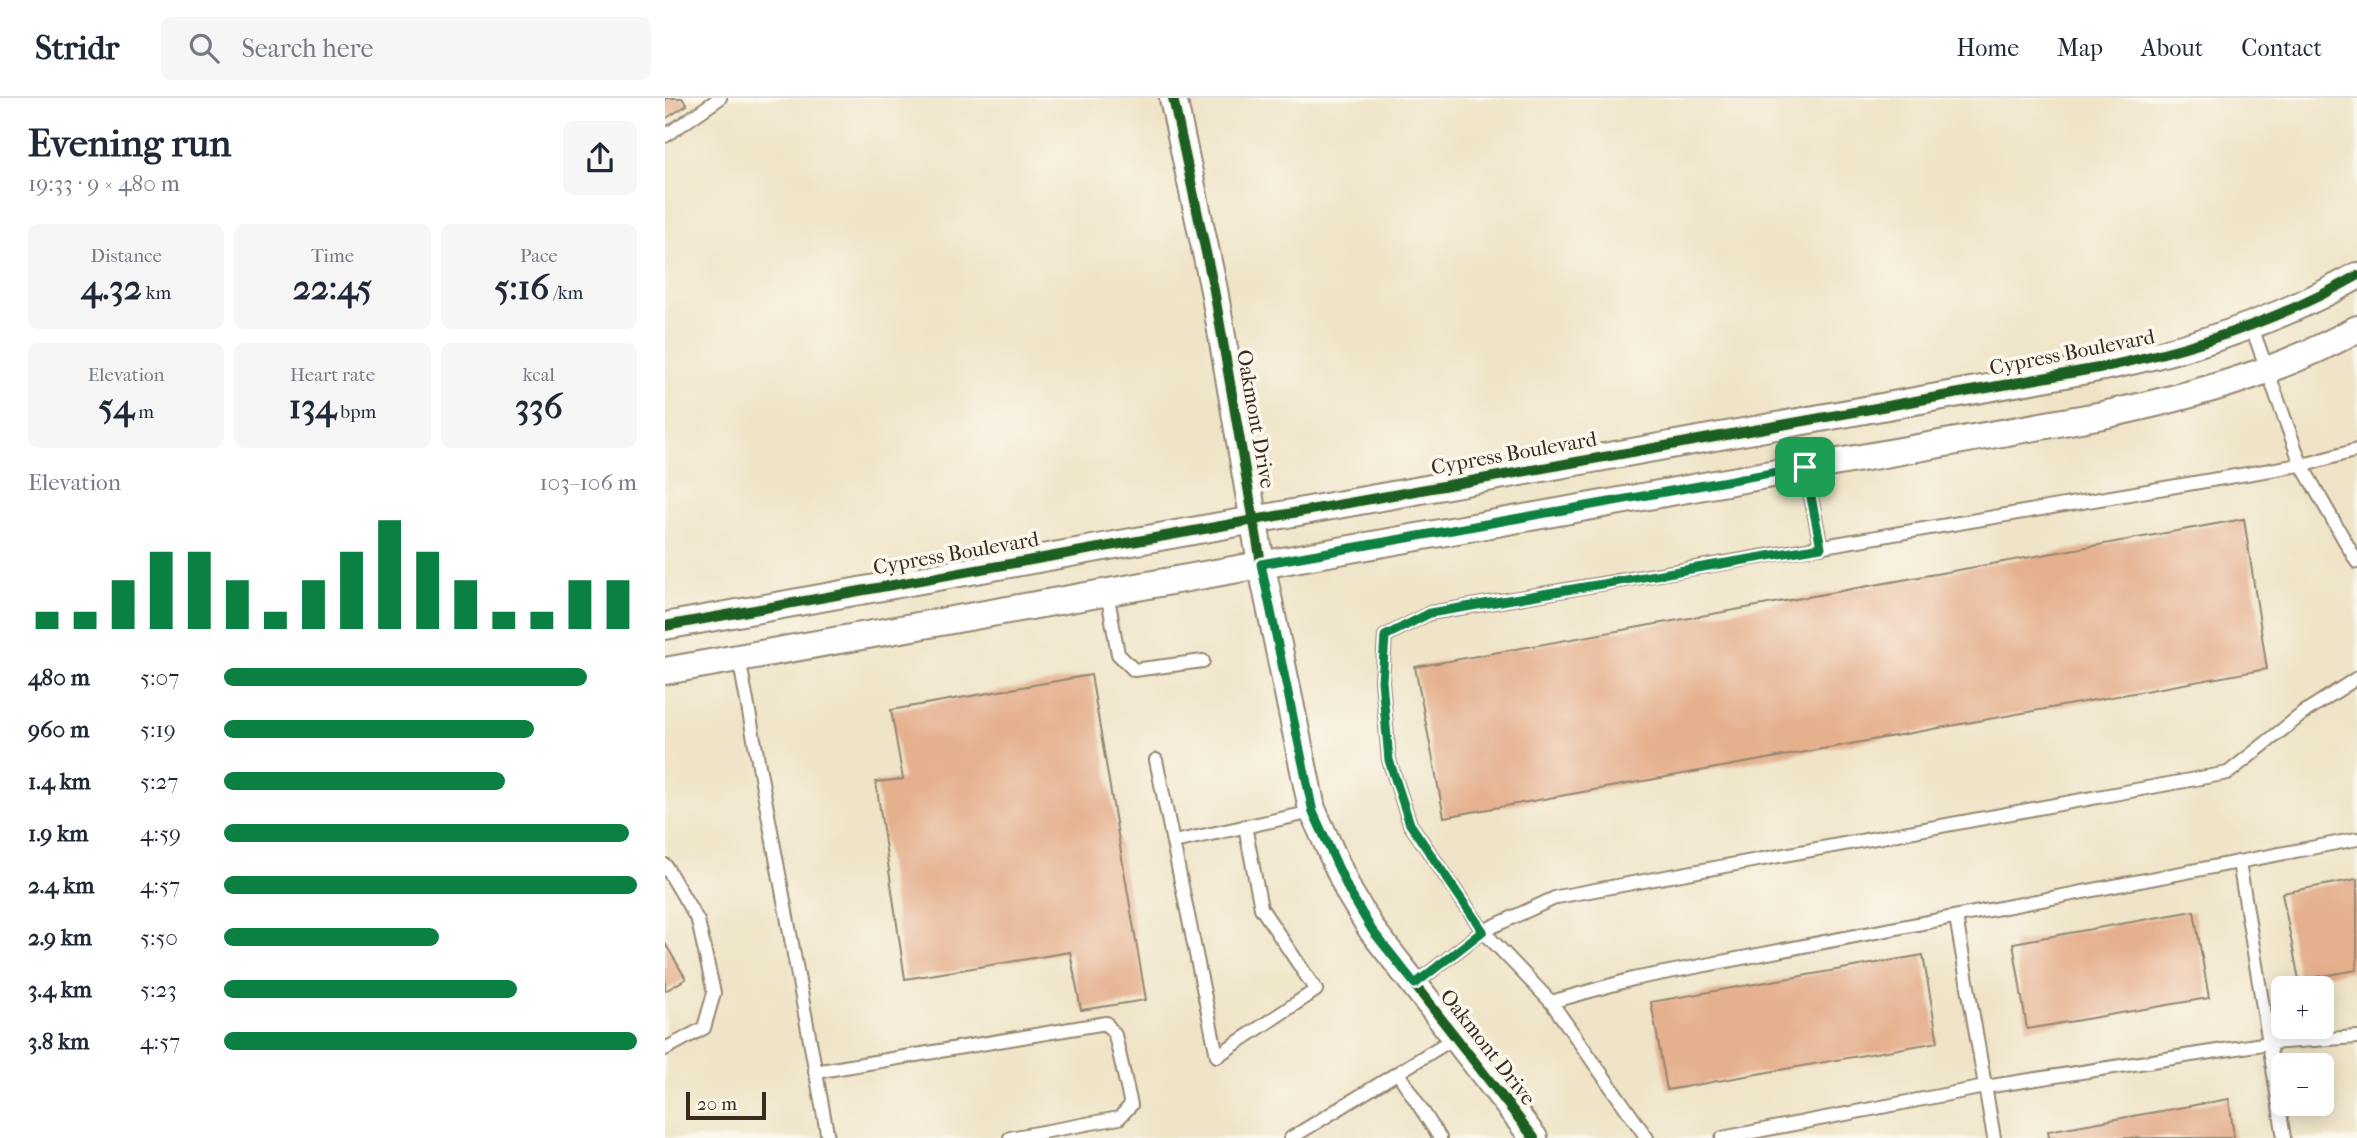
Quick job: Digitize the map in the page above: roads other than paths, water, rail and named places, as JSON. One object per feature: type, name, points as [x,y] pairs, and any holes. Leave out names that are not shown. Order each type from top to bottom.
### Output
[{"type":"street","name":"Oakmont Drive","points":[[1173,98],[1214,290],[1261,564],[1313,812],[1349,891],[1372,930],[1535,1138]]},
{"type":"street","name":"Cypress Boulevard","points":[[665,626],[2103,367],[2174,352],[2251,325],[2321,297],[2357,276]]},
{"type":"street","points":[[665,671],[2103,415],[2183,398],[2270,370],[2357,329]]},
{"type":"lane","points":[[665,136],[720,98]]},
{"type":"lane","points":[[2251,325],[2270,370],[2301,464],[2357,562]]},
{"type":"lane","points":[[1647,1138],[1551,1002],[1483,931],[1410,824],[1389,760],[1382,681],[1385,636],[1430,613],[2301,464],[2357,450]]},
{"type":"lane","points":[[1805,467],[1821,547]]},
{"type":"lane","points":[[1107,592],[1118,654],[1134,670],[1203,661]]},
{"type":"lane","points":[[739,658],[828,1138]]},
{"type":"lane","points":[[1415,984],[1483,931],[1557,897],[2228,772],[2306,711],[2357,678]]},
{"type":"lane","points":[[1156,760],[1217,1056],[1316,990],[1261,908],[1245,826]]},
{"type":"lane","points":[[1174,842],[1313,812]]},
{"type":"lane","points":[[1551,1002],[1633,979],[2357,839]]},
{"type":"lane","points":[[2239,862],[2284,1138]]},
{"type":"lane","points":[[665,865],[698,921],[714,993],[705,1028],[665,1049]]},
{"type":"lane","points":[[1956,917],[1994,1138]]},
{"type":"lane","points":[[815,1072],[1106,1023],[1115,1035],[1131,1105],[1119,1118],[1010,1138]]},
{"type":"lane","points":[[1291,1138],[1456,1037]]},
{"type":"lane","points":[[1722,1138],[1985,1087],[2269,1043],[2357,1037]]},
{"type":"lane","points":[[1398,1073],[1440,1138]]}]
